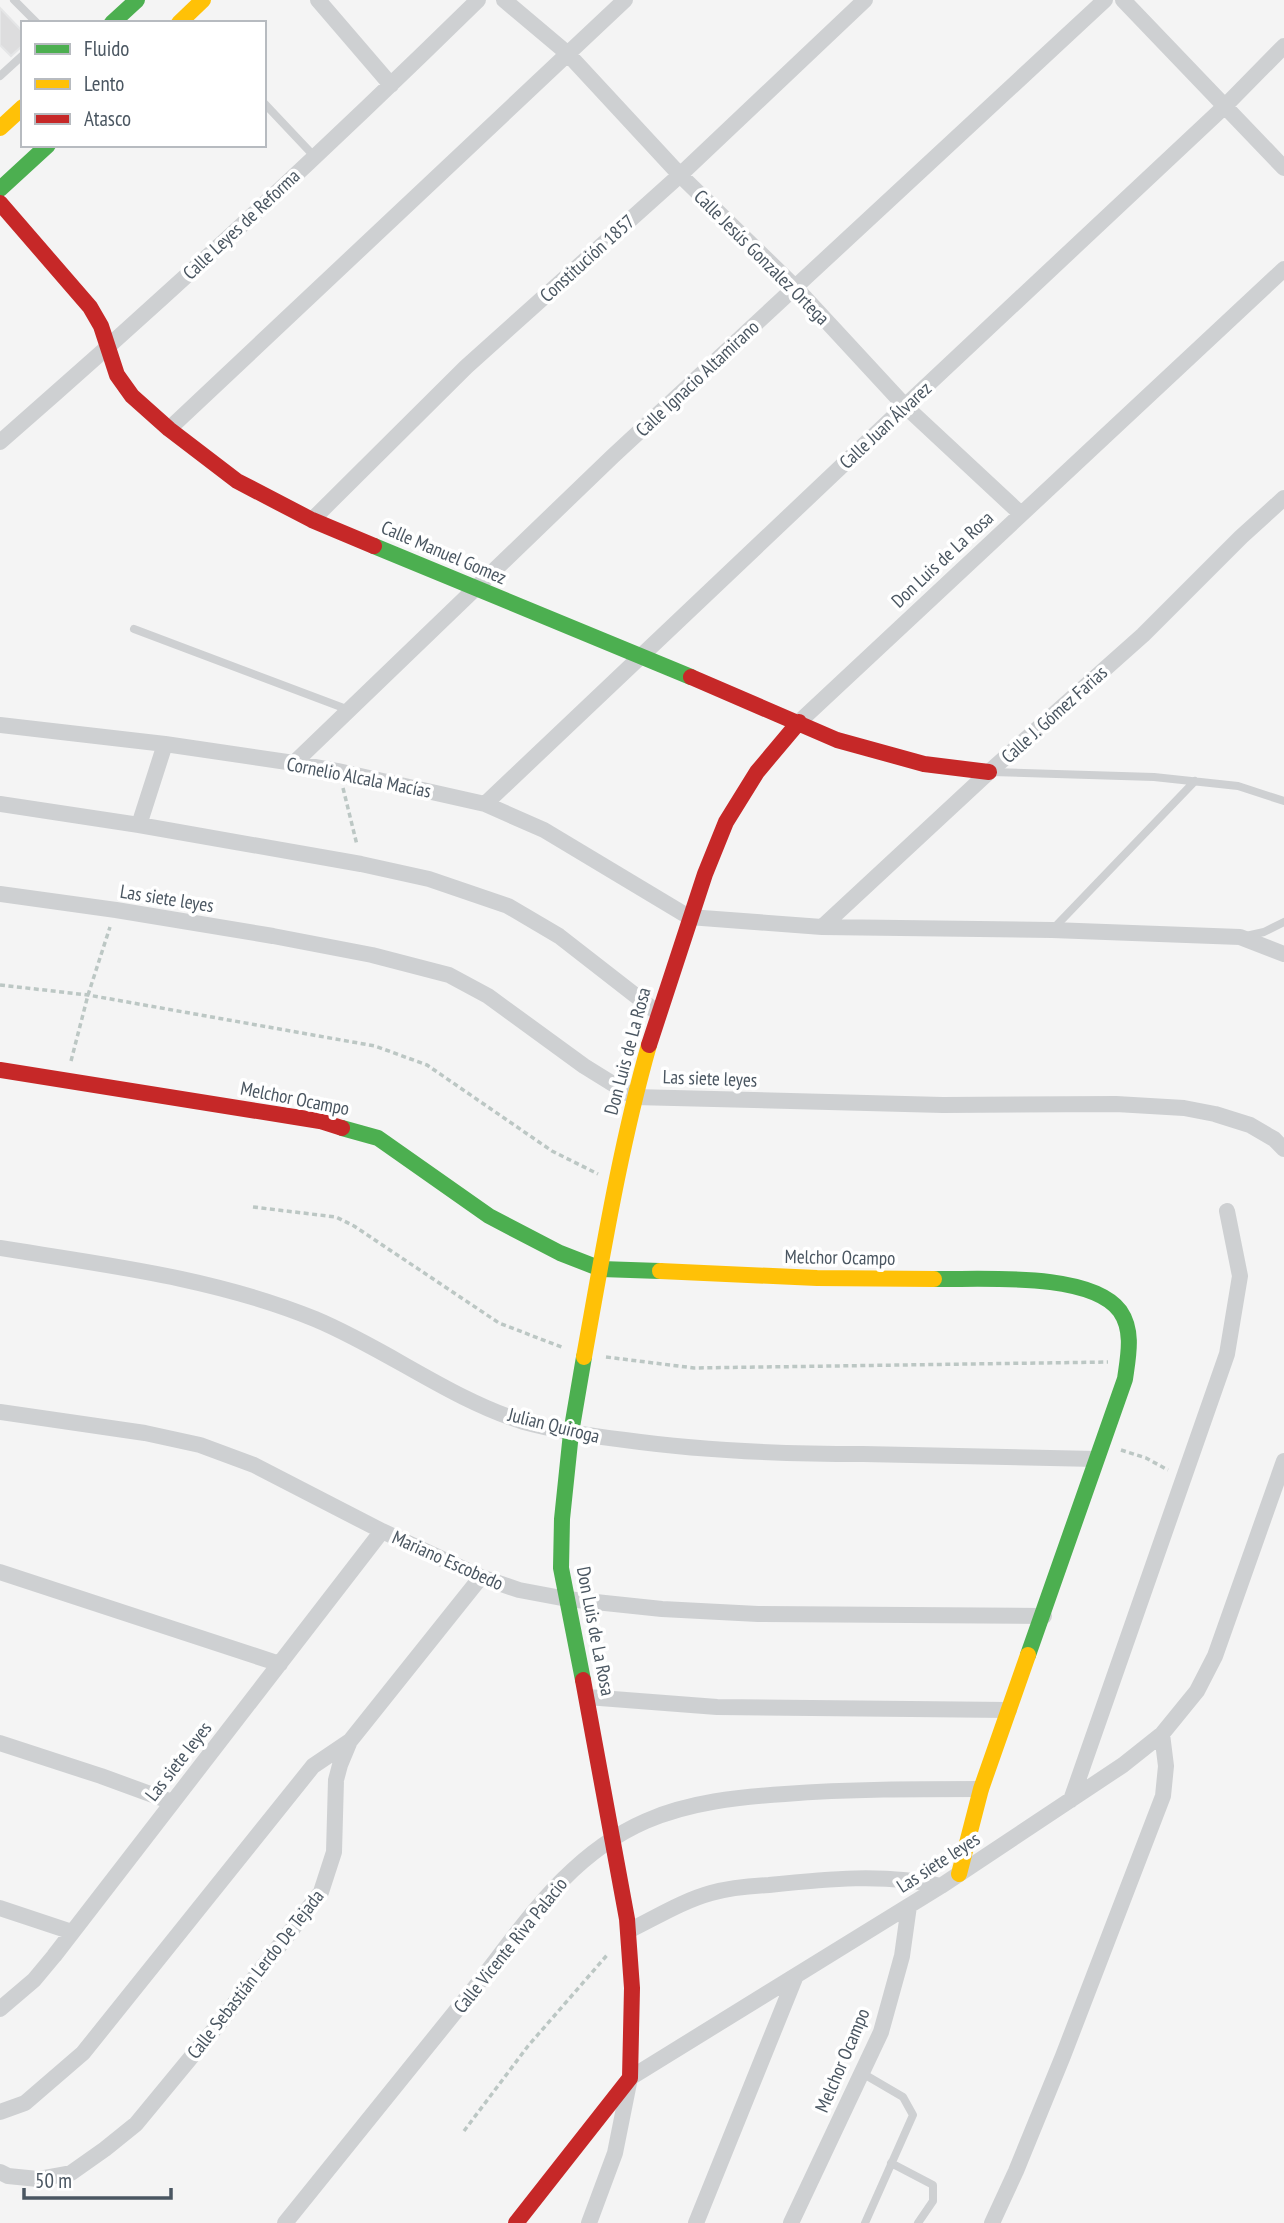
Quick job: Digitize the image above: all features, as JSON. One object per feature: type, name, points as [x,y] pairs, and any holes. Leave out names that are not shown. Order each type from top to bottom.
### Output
[{"type":"main road","points":[[114,21],[137,0]]},
{"type":"main road","points":[[185,0],[185,21]]},
{"type":"main road","points":[[185,21],[203,0]]},
{"type":"main road","points":[[0,128],[21,109]]},
{"type":"main road","points":[[0,189],[46,147]]},
{"type":"main road","name":"Calle Manuel Gomez","points":[[0,203],[90,307],[101,326],[117,375],[132,396],[169,429],[237,481],[312,520],[837,740],[924,764],[989,772]]},
{"type":"main road","name":"Don Luis de La Rosa","points":[[630,2078],[632,1988],[628,1931],[587,1697],[561,1568],[562,1519],[571,1433],[615,1182],[657,1013],[689,917],[726,822],[757,772],[799,722]]},
{"type":"main road","name":"Melchor Ocampo","points":[[0,1070],[320,1121],[378,1138],[489,1216],[560,1253],[601,1269],[817,1278],[1027,1280],[1092,1289],[1115,1305],[1123,1316],[1128,1331],[1129,1362],[1121,1392],[981,1789],[959,1874]]},
{"type":"main road","name":"Las siete leyes","points":[[516,2223],[630,2078]]},
{"type":"street","points":[[318,0],[391,85]]},
{"type":"street","name":"Calle Leyes de Reforma","points":[[0,442],[109,347],[391,85],[478,0]]},
{"type":"street","name":"Calle Jesús Gonzalez Ortega","points":[[504,0],[567,53],[680,175],[795,287],[905,406],[1021,514]]},
{"type":"street","points":[[169,429],[625,0]]},
{"type":"street","name":"Constitución 1857","points":[[312,520],[466,368],[680,175],[865,0]]},
{"type":"street","name":"Calle Ignacio Altamirano","points":[[294,763],[475,588],[1105,0]]},
{"type":"street","points":[[1123,0],[1284,168]]},
{"type":"street","name":"Calle Juan Álvarez","points":[[485,804],[1224,107],[1284,46]]},
{"type":"street","name":"Don Luis de La Rosa","points":[[799,722],[1284,269]]},
{"type":"street","name":"Calle J. Gómez Farias","points":[[822,927],[989,772],[1143,635],[1284,498]]},
{"type":"street","name":"Cornelio Alcala Macías","points":[[0,725],[165,744],[294,763],[485,804],[544,830],[689,917]]},
{"type":"street","points":[[139,825],[165,744]]},
{"type":"street","points":[[0,804],[361,864],[429,880],[508,906],[559,936],[657,1013]]},
{"type":"street","name":"Las siete leyes","points":[[0,894],[116,910],[360,953],[449,975],[488,996],[584,1066],[634,1097],[943,1105],[1116,1104],[1184,1108],[1250,1125],[1274,1139],[1284,1149]]},
{"type":"street","points":[[689,917],[822,927],[1052,930],[1240,937],[1284,954]]},
{"type":"street","points":[[1071,1800],[1227,1354],[1240,1276],[1227,1211]]},
{"type":"street","name":"Julian Quiroga","points":[[0,1248],[144,1271],[262,1299],[317,1320],[469,1398],[522,1421],[571,1433],[676,1447],[748,1453],[1099,1451]]},
{"type":"street","name":"Mariano Escobedo","points":[[0,1412],[145,1433],[200,1445],[254,1465],[382,1531],[481,1577],[519,1590],[567,1599],[662,1609],[758,1614],[1044,1616]]},
{"type":"street","name":"Las siete leyes","points":[[630,2078],[941,1886],[1124,1765],[1162,1734],[1197,1691],[1215,1656],[1284,1461]]},
{"type":"street","name":"Las siete leyes","points":[[0,2009],[34,1980],[382,1531]]},
{"type":"street","points":[[0,1572],[280,1664]]},
{"type":"street","name":"Calle Sebastián Lerdo De Tejada","points":[[0,2172],[8,2176],[38,2179],[71,2173],[136,2124],[221,2021],[321,1892],[334,1852],[336,1780],[350,1741],[481,1577]]},
{"type":"street","points":[[587,1697],[717,1707],[1009,1710]]},
{"type":"street","points":[[992,2223],[1063,2056],[1163,1796],[1166,1766],[1162,1734]]},
{"type":"street","points":[[0,2112],[25,2103],[83,2053],[313,1766],[350,1741]]},
{"type":"street","points":[[0,1743],[172,1802]]},
{"type":"street","name":"Calle Vicente Riva Palacio","points":[[285,2223],[468,1997],[549,1892],[580,1861],[613,1839],[646,1821],[687,1807],[747,1796],[822,1791],[981,1789]]},
{"type":"street","points":[[628,1931],[681,1904],[712,1892],[804,1881],[917,1880],[941,1886]]},
{"type":"street","name":"Melchor Ocampo","points":[[791,2223],[881,2032],[902,1956],[909,1906]]},
{"type":"street","points":[[0,1908],[72,1931]]},
{"type":"street","points":[[696,2223],[794,1978]]},
{"type":"street","points":[[589,2223],[615,2153],[630,2078]]},
{"type":"lane","points":[[14,0],[35,21]]},
{"type":"lane","points":[[0,76],[21,57]]},
{"type":"lane","points":[[266,105],[314,156]]},
{"type":"lane","points":[[134,629],[349,709]]},
{"type":"lane","points":[[989,772],[1154,776],[1238,786],[1284,801]]},
{"type":"lane","points":[[1052,930],[1195,781]]},
{"type":"lane","points":[[1240,937],[1264,933],[1284,922]]},
{"type":"lane","points":[[862,2073],[903,2097],[913,2115],[865,2223]]},
{"type":"lane","points":[[891,2163],[933,2185],[933,2201],[918,2223]]},
{"type":"path","points":[[338,771],[361,864]]},
{"type":"path","points":[[66,1080],[88,995],[116,910]]},
{"type":"path","points":[[0,985],[88,995],[375,1046],[427,1065],[552,1151],[615,1182]]},
{"type":"path","points":[[253,1207],[336,1217],[354,1226],[499,1324],[554,1346],[586,1354],[694,1368],[1129,1362]]},
{"type":"path","points":[[1099,1451],[1146,1458],[1185,1478]]},
{"type":"path","points":[[464,2131],[528,2046],[628,1931]]},
{"type":"building","points":[[0,8],[21,30],[21,47],[11,56],[0,45]]},
{"type":"traffic: fast","points":[[114,21],[137,0]]},
{"type":"traffic: fast","points":[[0,189],[46,147]]},
{"type":"traffic: fast","points":[[374,546],[691,677]]},
{"type":"traffic: fast","points":[[342,1128],[378,1138],[489,1216],[560,1253],[601,1269],[660,1271]]},
{"type":"traffic: fast","points":[[934,1279],[1033,1280],[1085,1289],[1105,1298],[1120,1311],[1127,1327],[1129,1344],[1125,1379],[1028,1655]]},
{"type":"traffic: fast","points":[[583,1680],[561,1568],[562,1519],[571,1433],[584,1357]]},
{"type":"traffic: slow","points":[[181,21],[203,0]]},
{"type":"traffic: slow","points":[[0,128],[21,109]]},
{"type":"traffic: slow","points":[[584,1357],[621,1161],[649,1045]]},
{"type":"traffic: slow","points":[[660,1271],[817,1278],[934,1279]]},
{"type":"traffic: slow","points":[[959,1874],[981,1789],[1028,1655]]},
{"type":"traffic: jam","points":[[0,203],[90,307],[101,326],[117,375],[132,396],[169,429],[237,481],[312,520],[374,546]]},
{"type":"traffic: jam","points":[[691,677],[837,740],[924,764],[989,772]]},
{"type":"traffic: jam","points":[[649,1045],[705,874],[726,822],[757,772],[799,722]]},
{"type":"traffic: jam","points":[[0,1070],[320,1121],[342,1128]]},
{"type":"traffic: jam","points":[[516,2223],[630,2078],[632,1988],[627,1919],[583,1680]]}]
